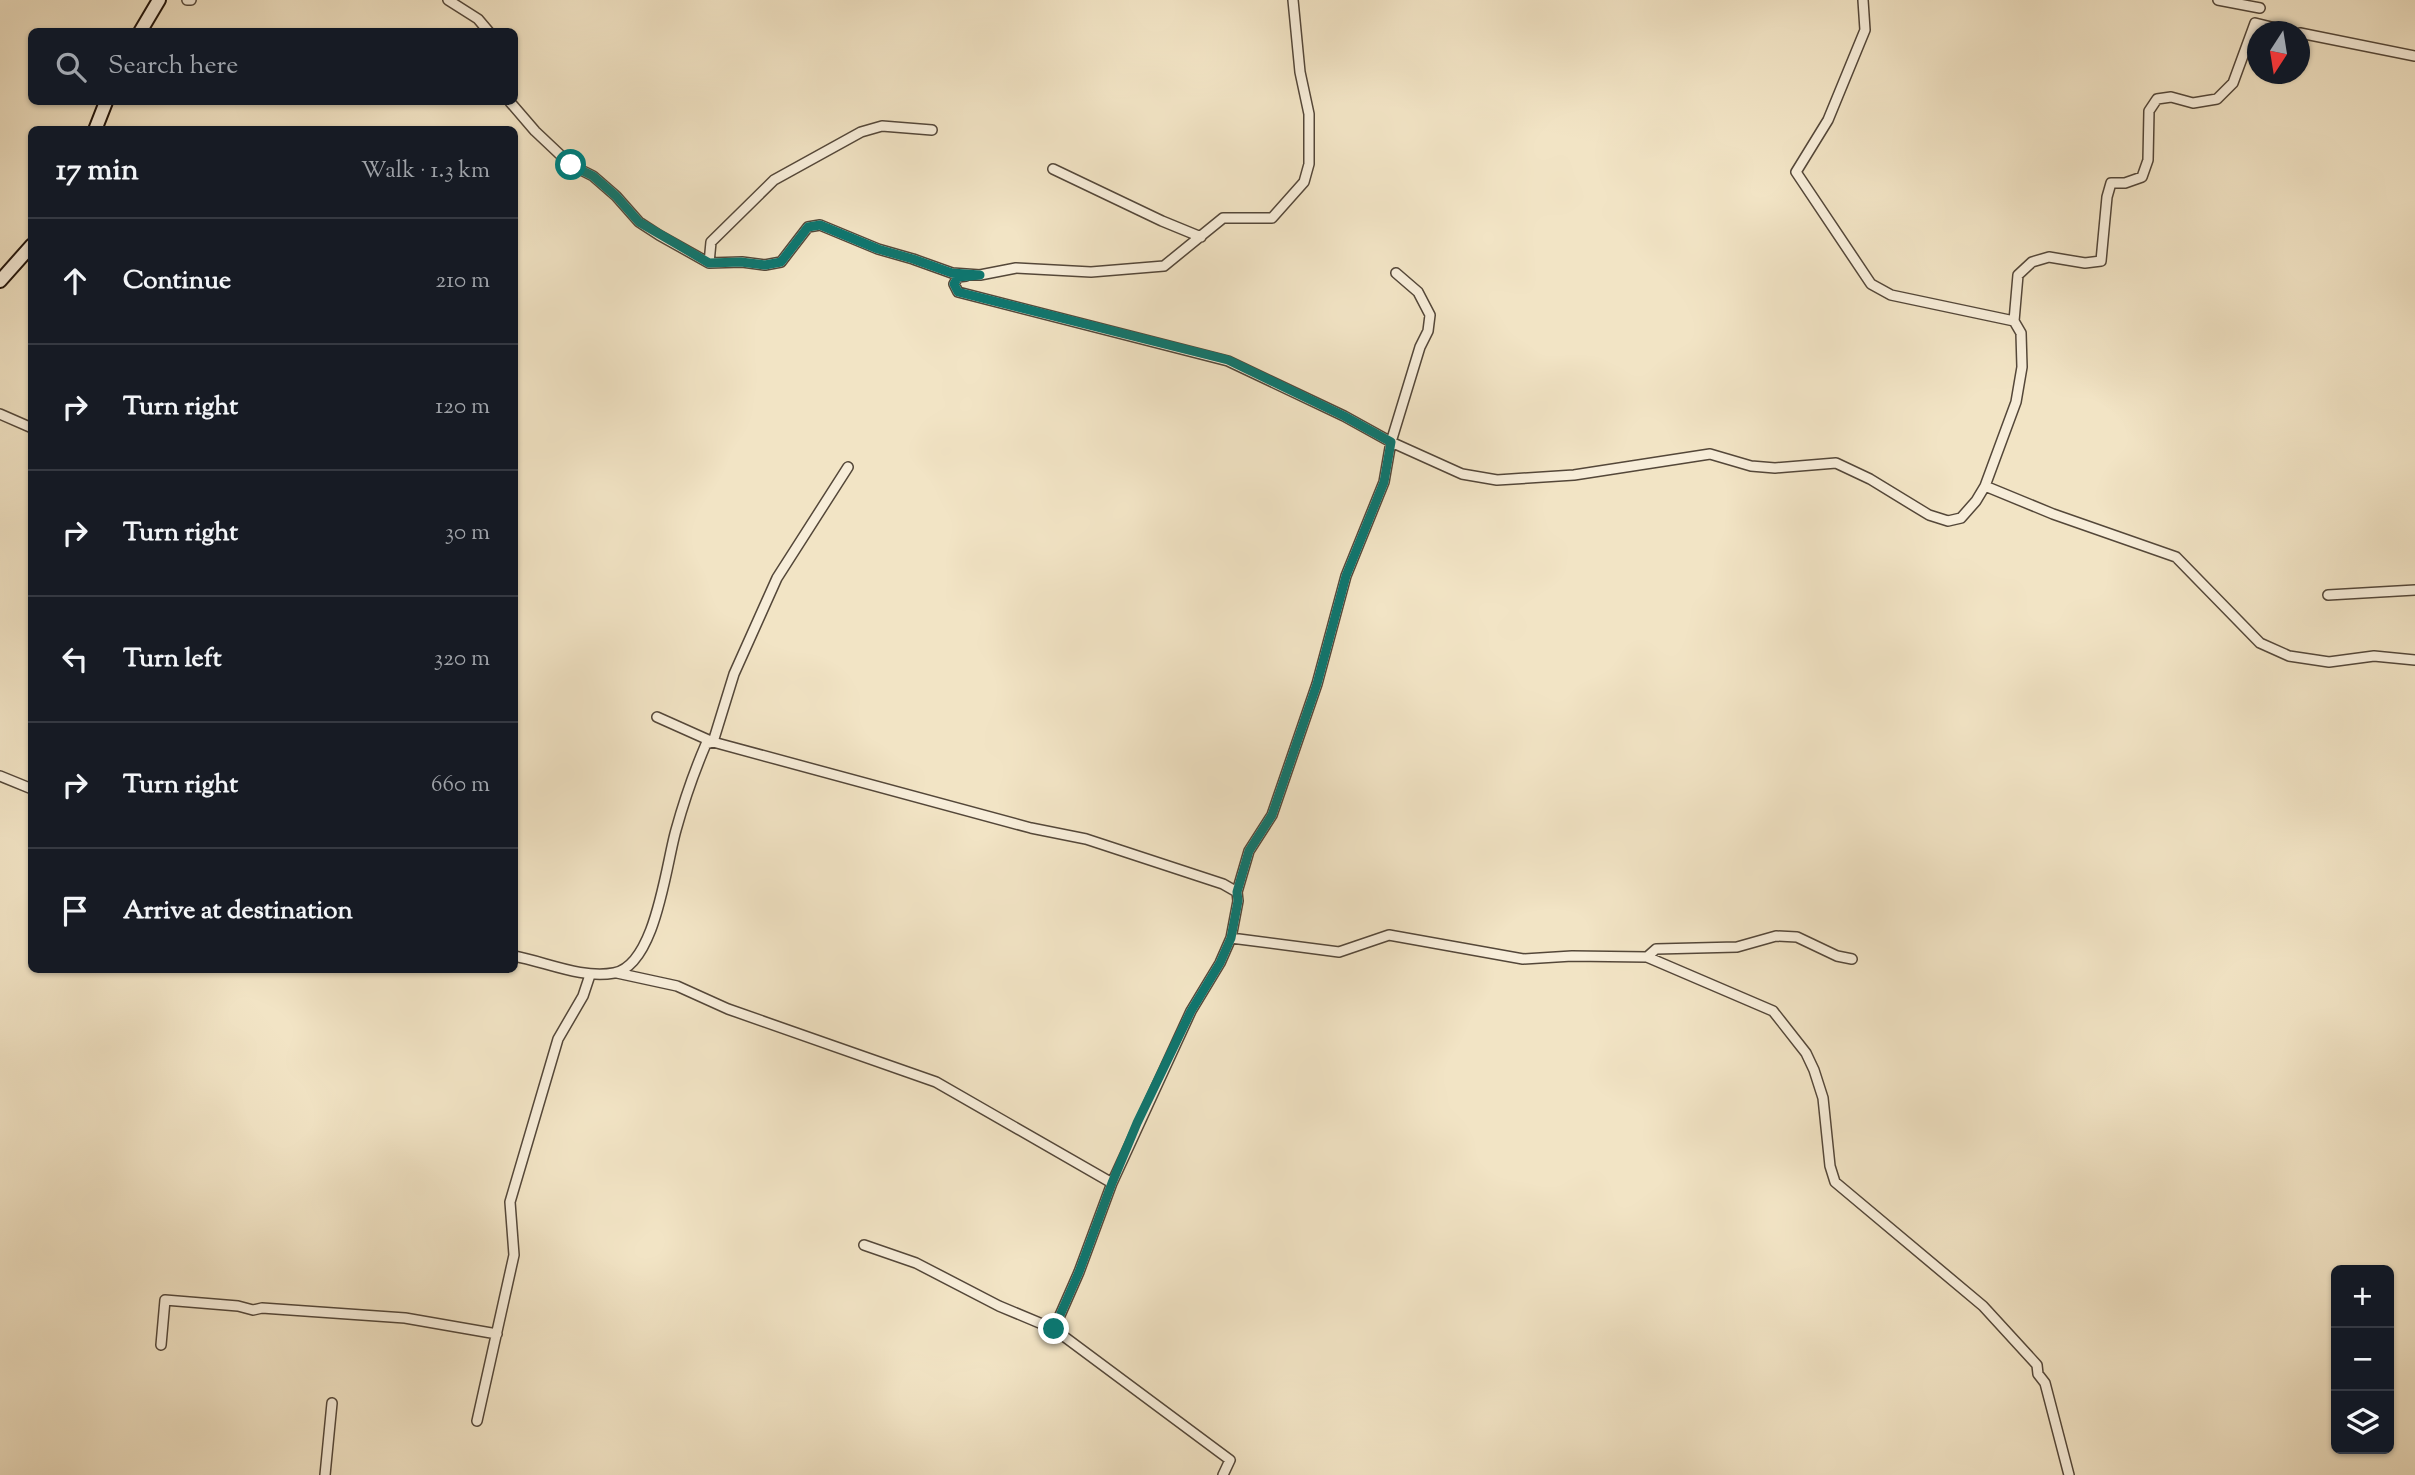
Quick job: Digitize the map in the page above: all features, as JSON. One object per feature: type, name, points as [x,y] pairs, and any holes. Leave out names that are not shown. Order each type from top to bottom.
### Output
[{"type":"main road","points":[[142,28],[159,0]]},
{"type":"main road","points":[[97,126],[105,105]]},
{"type":"main road","points":[[0,281],[28,250]]},
{"type":"street","points":[[448,0],[478,19],[486,28]]},
{"type":"street","points":[[1293,0],[1300,72],[1309,114],[1309,164],[1304,182],[1272,218],[1223,218],[1164,266],[1091,272],[1016,268],[958,277],[954,284],[958,292],[1228,360],[1344,416],[1391,442],[1462,474],[1497,480],[1574,475],[1710,454],[1763,467],[1836,463],[1870,479],[1929,515],[1948,521],[1961,518],[1985,486],[2016,402],[2022,368],[2021,333],[2014,321],[2018,275],[2032,262],[2049,257],[2085,263],[2101,261],[2111,183],[2125,183],[2142,177],[2148,160],[2149,111],[2157,99],[2171,97],[2193,103],[2217,99],[2233,83],[2247,45]]},
{"type":"street","points":[[1863,0],[1865,30],[1828,120],[1796,172],[1871,284],[1891,295],[2014,321]]},
{"type":"street","points":[[2218,0],[2261,4],[2256,21]]},
{"type":"street","points":[[2310,35],[2415,56]]},
{"type":"street","points":[[513,105],[571,165],[593,176],[616,196],[639,222],[709,263],[741,262],[765,265],[781,262],[808,227],[820,225],[878,249],[952,273],[980,275]]},
{"type":"street","points":[[709,263],[711,242],[774,180],[861,132],[882,126],[932,130]]},
{"type":"street","points":[[1053,169],[1201,237]]},
{"type":"street","points":[[1054,1329],[1079,1272],[1112,1183],[1191,1011],[1220,963],[1231,938],[1238,901],[1237,892],[1249,851],[1272,815],[1317,684],[1346,576],[1384,482],[1391,442],[1420,347],[1428,331],[1430,315],[1418,292],[1396,272]]},
{"type":"street","points":[[0,414],[28,426]]},
{"type":"street","points":[[713,742],[734,674],[777,578],[848,467]]},
{"type":"street","points":[[1985,486],[2053,514],[2176,557],[2260,643],[2289,656],[2329,662],[2374,656],[2415,660]]},
{"type":"street","points":[[2328,594],[2415,590]]},
{"type":"street","points":[[657,717],[713,742],[1031,828],[1086,839],[1223,884],[1237,892]]},
{"type":"street","points":[[617,973],[630,964],[644,945],[661,902],[675,832],[698,762],[706,744],[713,742]]},
{"type":"street","points":[[0,776],[28,787]]},
{"type":"street","points":[[1231,938],[1339,952],[1389,935],[1522,959],[1572,956],[1647,957],[1773,1011],[1805,1053],[1814,1070],[1823,1098],[1830,1166],[1835,1182],[1983,1306],[2037,1365],[2038,1374],[2045,1383],[2069,1475]]},
{"type":"street","points":[[1647,957],[1656,949],[1737,947],[1776,936],[1797,937],[1837,956],[1852,959]]},
{"type":"street","points":[[518,957],[590,975],[617,973],[677,986],[728,1009],[936,1082],[1112,1183]]},
{"type":"street","points":[[477,1421],[514,1255],[510,1202],[558,1040],[583,996],[590,975]]},
{"type":"street","points":[[864,1245],[916,1264],[999,1306],[1054,1329],[1230,1460],[1223,1475]]},
{"type":"street","points":[[161,1345],[165,1300],[238,1306],[253,1310],[262,1308],[405,1318],[497,1334]]},
{"type":"street","points":[[325,1475],[332,1403]]},
{"type":"route","points":[[571,165],[593,176],[616,196],[639,222],[709,263],[741,262],[765,265],[781,262],[808,227],[820,225],[878,249],[952,273],[980,275],[958,277],[954,284],[958,292],[1228,360],[1344,416],[1391,442],[1384,482],[1346,576],[1317,684],[1272,815],[1249,851],[1237,892],[1238,901],[1231,938],[1220,963],[1191,1011],[1137,1123],[1054,1329]]}]
